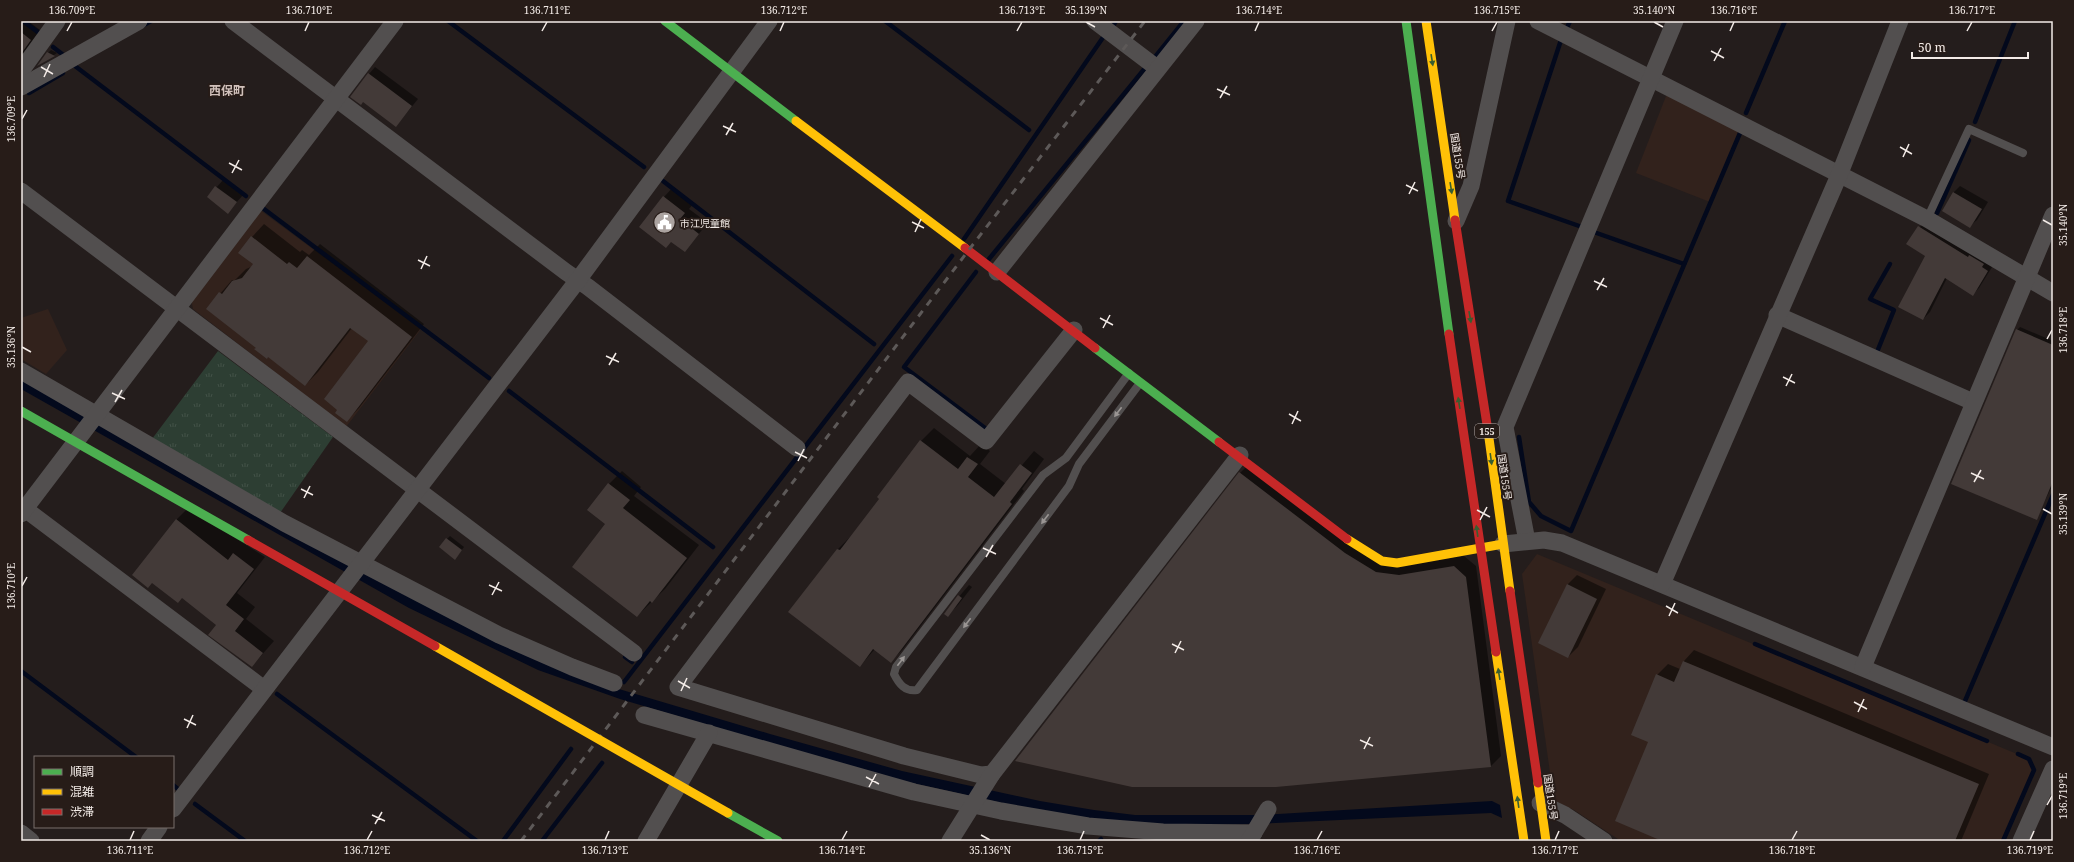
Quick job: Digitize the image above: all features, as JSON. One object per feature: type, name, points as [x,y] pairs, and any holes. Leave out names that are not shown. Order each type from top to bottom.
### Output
[{"type":"main road","points":[[665,21],[1130,372],[1353,543],[1382,561],[1398,563],[1503,544]]},
{"type":"main road","name":"155","points":[[1406,21],[1480,548],[1524,841]]},
{"type":"main road","name":"国道155号","points":[[1426,21],[1546,841]]},
{"type":"main road","points":[[21,411],[87,425],[248,540],[778,841]]},
{"type":"street","points":[[21,71],[57,21]]},
{"type":"street","points":[[21,87],[139,21]]},
{"type":"street","points":[[233,21],[578,280],[797,448]]},
{"type":"street","points":[[264,689],[22,510],[337,99],[394,21]]},
{"type":"street","points":[[174,808],[578,280],[731,70],[770,21]]},
{"type":"street","points":[[1095,21],[1157,68]]},
{"type":"street","points":[[996,272],[1157,68],[1196,21]]},
{"type":"street","points":[[1456,221],[1471,186],[1508,21]]},
{"type":"street","points":[[1538,21],[1840,173],[1927,219],[2053,293]]},
{"type":"street","points":[[1527,541],[1505,427],[1675,21]]},
{"type":"street","points":[[1662,584],[1777,315],[1840,173],[1900,21]]},
{"type":"street","points":[[21,191],[417,491],[634,653]]},
{"type":"street","points":[[1863,667],[1973,402],[2053,215]]},
{"type":"street","points":[[1777,315],[1973,402]]},
{"type":"street","points":[[992,774],[981,775],[904,756],[678,686],[908,382],[986,441],[1074,330]]},
{"type":"street","points":[[21,371],[87,425],[284,524],[357,568],[499,635],[572,667],[614,683]]},
{"type":"street","points":[[950,841],[992,774],[1240,456]]},
{"type":"street","points":[[1503,544],[1544,540],[1562,542],[2053,747]]},
{"type":"street","points":[[644,715],[914,792],[1088,826],[1163,832],[1253,834],[1267,811]]},
{"type":"street","points":[[646,841],[710,733]]},
{"type":"street","points":[[2020,841],[2053,769]]},
{"type":"street","points":[[1540,803],[1565,815],[1604,841]]},
{"type":"street","points":[[149,841],[158,828]]},
{"type":"street","points":[[21,833],[31,841]]},
{"type":"lane","points":[[1927,219],[1969,130],[2022,153]]},
{"type":"lane","points":[[1130,372],[1066,458],[1044,474],[896,667],[894,674],[898,682],[905,688],[911,691],[917,690],[1069,486],[1079,464],[1141,381]]},
{"type":"shaded area","points":[[1668,91],[1740,133],[1710,202],[1636,173]]},
{"type":"shaded area","points":[[260,210],[421,329],[346,427],[193,309],[191,298]]},
{"type":"shaded area","points":[[48,309],[67,350],[46,374],[21,359],[21,318]]},
{"type":"shaded area","points":[[1537,554],[2029,759],[2034,770],[2003,841],[1621,841],[1574,810],[1554,801],[1522,574]]},
{"type":"green space","points":[[218,351],[333,437],[280,513],[152,439]]},
{"type":"water","points":[[21,377],[592,681],[770,734],[902,771],[1040,801],[1094,810],[1135,815],[1261,815],[1492,801],[1500,805],[1502,818],[1491,813],[1254,824],[1144,826],[1034,810],[899,780],[620,699],[538,670],[409,608],[21,389]]},
{"type":"building","points":[[21,32],[31,40],[21,54]]},
{"type":"building","points":[[47,52],[55,56],[37,66]]},
{"type":"building","points":[[368,73],[412,106],[396,127],[363,102],[361,105],[350,97]]},
{"type":"building","points":[[215,186],[237,202],[228,214],[207,197]]},
{"type":"building","points":[[1953,192],[1982,209],[1970,228],[1942,211]]},
{"type":"building","points":[[663,196],[685,213],[680,219],[699,234],[685,252],[671,242],[666,248],[639,227]]},
{"type":"building","points":[[1918,226],[1968,257],[1969,255],[1984,264],[1982,267],[1988,271],[1973,296],[1945,278],[1923,320],[1898,307],[1925,256],[1906,244]]},
{"type":"building","points":[[251,236],[287,264],[289,262],[297,268],[307,256],[412,337],[347,422],[335,413],[337,410],[324,399],[368,341],[350,328],[305,386],[268,357],[267,359],[254,349],[256,348],[206,309],[219,292],[222,294],[232,281],[242,278],[253,264],[238,253]]},
{"type":"building","points":[[2016,329],[2053,345],[2053,481],[2037,520],[1951,484]]},
{"type":"building","points":[[920,440],[958,469],[967,457],[978,464],[968,477],[994,497],[1020,464],[1032,473],[1010,502],[1012,504],[891,663],[873,649],[860,667],[788,612],[837,549],[840,550],[879,499],[877,497]]},
{"type":"building","points":[[1239,472],[1345,553],[1376,572],[1399,575],[1454,566],[1466,577],[1491,767],[1276,787],[1132,787],[1015,761]]},
{"type":"building","points":[[608,483],[630,500],[623,508],[687,558],[652,603],[650,601],[637,617],[572,567],[605,524],[587,510]]},
{"type":"building","points":[[176,519],[228,560],[233,553],[254,569],[226,605],[244,619],[235,631],[263,653],[252,667],[208,635],[216,625],[182,598],[178,603],[152,583],[148,588],[132,575]]},
{"type":"building","points":[[446,538],[462,550],[455,560],[439,547]]},
{"type":"building","points":[[1567,584],[1597,599],[1568,658],[1538,643]]},
{"type":"building","points":[[958,595],[962,598],[948,617],[944,614]]},
{"type":"building","points":[[1683,661],[1979,784],[1955,841],[1662,841],[1615,821],[1648,742],[1631,735],[1656,674],[1674,682]]},
{"type":"waterway","points":[[23,21],[39,33]]},
{"type":"waterway","points":[[142,26],[151,21]]},
{"type":"waterway","points":[[448,21],[644,167]]},
{"type":"waterway","points":[[885,21],[1029,130]]},
{"type":"waterway","points":[[1112,28],[1116,21]]},
{"type":"waterway","points":[[1155,57],[1184,21]]},
{"type":"waterway","points":[[1566,30],[1570,21]]},
{"type":"waterway","points":[[1746,113],[1785,21]]},
{"type":"waterway","points":[[1975,122],[2015,21]]},
{"type":"waterway","points":[[964,239],[1104,36]]},
{"type":"waterway","points":[[1561,40],[1508,201],[1582,227]]},
{"type":"waterway","points":[[53,47],[66,57]]},
{"type":"waterway","points":[[75,66],[246,196]]},
{"type":"waterway","points":[[989,259],[1146,67]]},
{"type":"waterway","points":[[29,93],[63,73]]},
{"type":"waterway","points":[[1519,437],[1529,502],[1541,516],[1571,531],[1740,133]]},
{"type":"waterway","points":[[1937,213],[1969,140]]},
{"type":"waterway","points":[[663,181],[874,344]]},
{"type":"waterway","points":[[264,209],[489,378]]},
{"type":"waterway","points":[[1591,231],[1684,264]]},
{"type":"waterway","points":[[624,682],[952,256]]},
{"type":"waterway","points":[[1877,352],[1894,310],[1870,299],[1890,264]]},
{"type":"waterway","points":[[976,272],[904,367],[989,431]]},
{"type":"waterway","points":[[509,391],[713,547]]},
{"type":"waterway","points":[[1965,701],[2053,495]]},
{"type":"waterway","points":[[1755,644],[1987,741]]},
{"type":"waterway","points":[[625,657],[632,662]]},
{"type":"waterway","points":[[21,671],[135,756]]},
{"type":"waterway","points":[[277,694],[477,841]]},
{"type":"waterway","points":[[503,841],[571,749]]},
{"type":"waterway","points":[[2003,841],[2034,770],[2029,759],[2018,754]]},
{"type":"waterway","points":[[542,841],[602,763]]},
{"type":"waterway","points":[[174,786],[178,789]]},
{"type":"waterway","points":[[195,804],[245,841]]},
{"type":"railway","points":[[521,841],[968,251],[1145,21]]},
{"type":"traffic: fast","points":[[665,21],[796,121]]},
{"type":"traffic: fast","points":[[1406,21],[1449,334]]},
{"type":"traffic: fast","points":[[1095,348],[1219,442]]},
{"type":"traffic: fast","points":[[21,411],[248,540]]},
{"type":"traffic: fast","points":[[728,813],[778,841]]},
{"type":"traffic: slow","points":[[1426,21],[1455,220]]},
{"type":"traffic: slow","points":[[796,121],[965,248]]},
{"type":"traffic: slow","points":[[1488,431],[1510,591]]},
{"type":"traffic: slow","points":[[1347,539],[1382,561],[1397,563],[1503,544]]},
{"type":"traffic: slow","points":[[435,646],[728,813]]},
{"type":"traffic: slow","points":[[1496,652],[1524,841]]},
{"type":"traffic: slow","points":[[1538,783],[1546,841]]},
{"type":"traffic: jam","points":[[1455,220],[1488,431]]},
{"type":"traffic: jam","points":[[965,248],[1095,348]]},
{"type":"traffic: jam","points":[[1449,334],[1496,652]]},
{"type":"traffic: jam","points":[[1219,442],[1347,539]]},
{"type":"traffic: jam","points":[[248,540],[435,646]]},
{"type":"traffic: jam","points":[[1510,591],[1538,783]]},
{"type":"place","name":"市江児童館","points":[[664,223]]},
{"type":"district","name":"西保町","points":[[227,90]]}]
